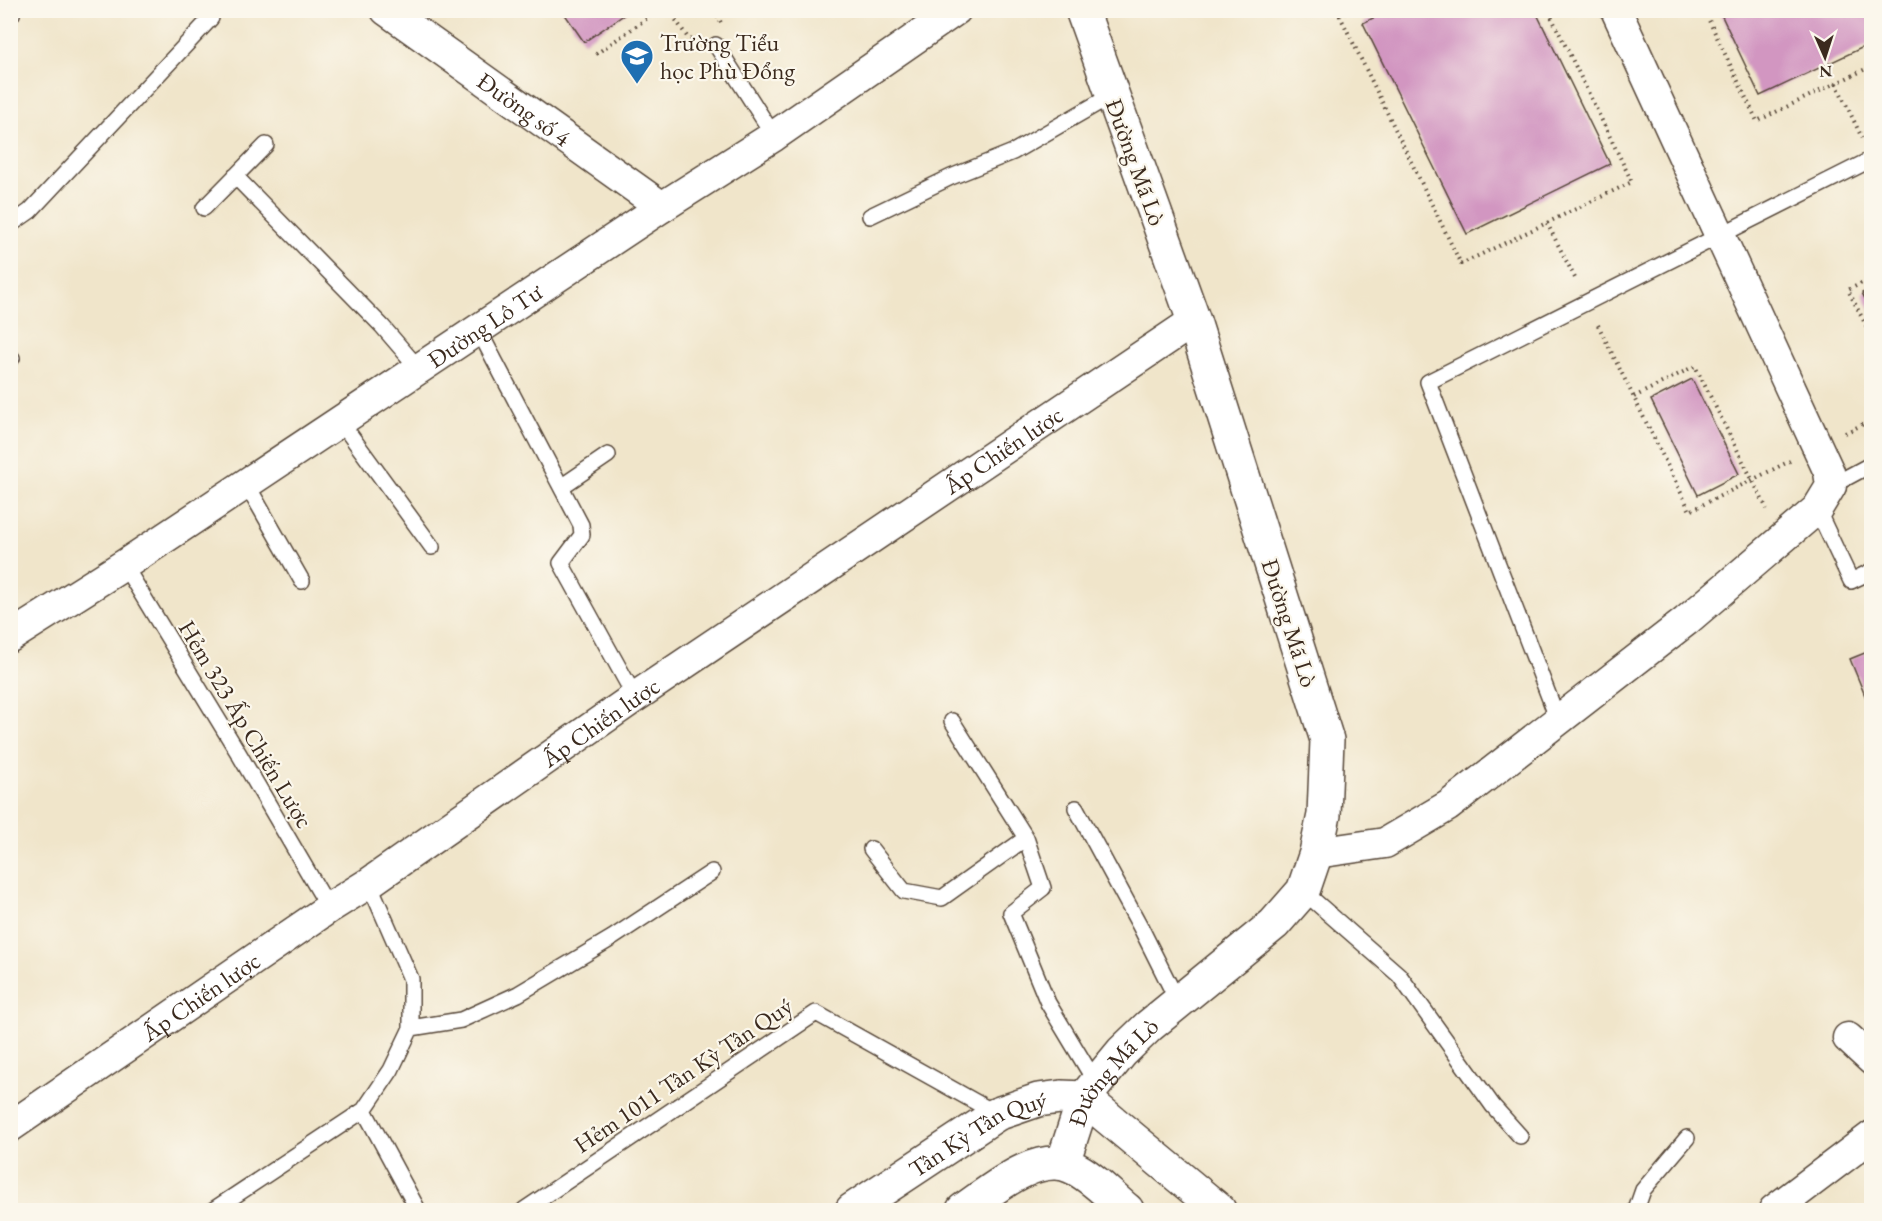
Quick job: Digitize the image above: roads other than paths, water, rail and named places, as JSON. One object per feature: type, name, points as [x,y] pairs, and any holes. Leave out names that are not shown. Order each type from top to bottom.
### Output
[{"type":"main road","name":"Đường Mã Lò","points":[[1063,1163],[1090,1090],[1122,1052],[1178,1002],[1274,924],[1303,891],[1316,853],[1324,815],[1327,740],[1194,321],[1082,10]]},
{"type":"main road","name":"Tân Kỳ Tân Quý","points":[[852,1210],[997,1114],[1038,1100],[1090,1090],[1220,1210]]},
{"type":"main road","name":"Tân Kỳ Tân Quý","points":[[963,1210],[1025,1170],[1039,1165],[1063,1163]]},
{"type":"main road","points":[[1063,1163],[1082,1173],[1127,1210]]},
{"type":"street","name":"Đường số 4","points":[[386,10],[662,207]]},
{"type":"street","name":"Đường Lô Tư","points":[[10,636],[124,565],[662,207],[774,136],[956,10]]},
{"type":"street","points":[[1316,853],[1385,843],[1448,806],[1686,621],[1783,539],[1824,498],[1829,472],[1616,10]]},
{"type":"street","name":"Ấp Chiến lược","points":[[10,1127],[329,908],[369,884],[635,697],[1194,321]]},
{"type":"street","points":[[1848,1038],[1872,1060]]},
{"type":"street","points":[[1774,1210],[1872,1136]]},
{"type":"lane","points":[[10,225],[30,211],[211,18]]},
{"type":"lane","points":[[716,45],[774,136]]},
{"type":"lane","points":[[870,216],[951,177],[1013,152],[1112,95]]},
{"type":"lane","points":[[204,208],[266,145]]},
{"type":"lane","points":[[1558,720],[1428,382],[1720,236],[1869,153]]},
{"type":"lane","points":[[235,176],[382,326],[418,369]]},
{"type":"lane","points":[[478,329],[581,525],[582,535],[561,563],[635,697]]},
{"type":"lane","points":[[340,421],[432,547]]},
{"type":"lane","points":[[561,488],[608,455]]},
{"type":"lane","points":[[1870,469],[1824,498],[1851,581],[1872,571]]},
{"type":"lane","points":[[246,483],[302,581]]},
{"type":"lane","name":"Hẻm 323 Ấp Chiến Lược","points":[[124,565],[329,908]]},
{"type":"lane","points":[[952,721],[1026,838],[1043,888],[1011,913],[1048,1003],[1090,1090]]},
{"type":"lane","points":[[1076,808],[1178,1002]]},
{"type":"lane","points":[[871,849],[904,891],[942,898],[1026,838]]},
{"type":"lane","points":[[411,1028],[461,1020],[518,994],[612,938],[712,872]]},
{"type":"lane","points":[[213,1210],[364,1110],[391,1070],[411,1028],[411,979],[369,884]]},
{"type":"lane","points":[[1303,891],[1399,975],[1493,1106],[1520,1136]]},
{"type":"lane","name":"Hẻm 1011 Tân Kỳ Tân Quý","points":[[524,1210],[816,1013],[997,1114]]},
{"type":"lane","points":[[364,1110],[418,1210]]},
{"type":"lane","points":[[1636,1210],[1644,1190],[1687,1138]]},
{"type":"place","name":"Trường Tiểu học Phù Đổng","points":[[637,85]]}]
